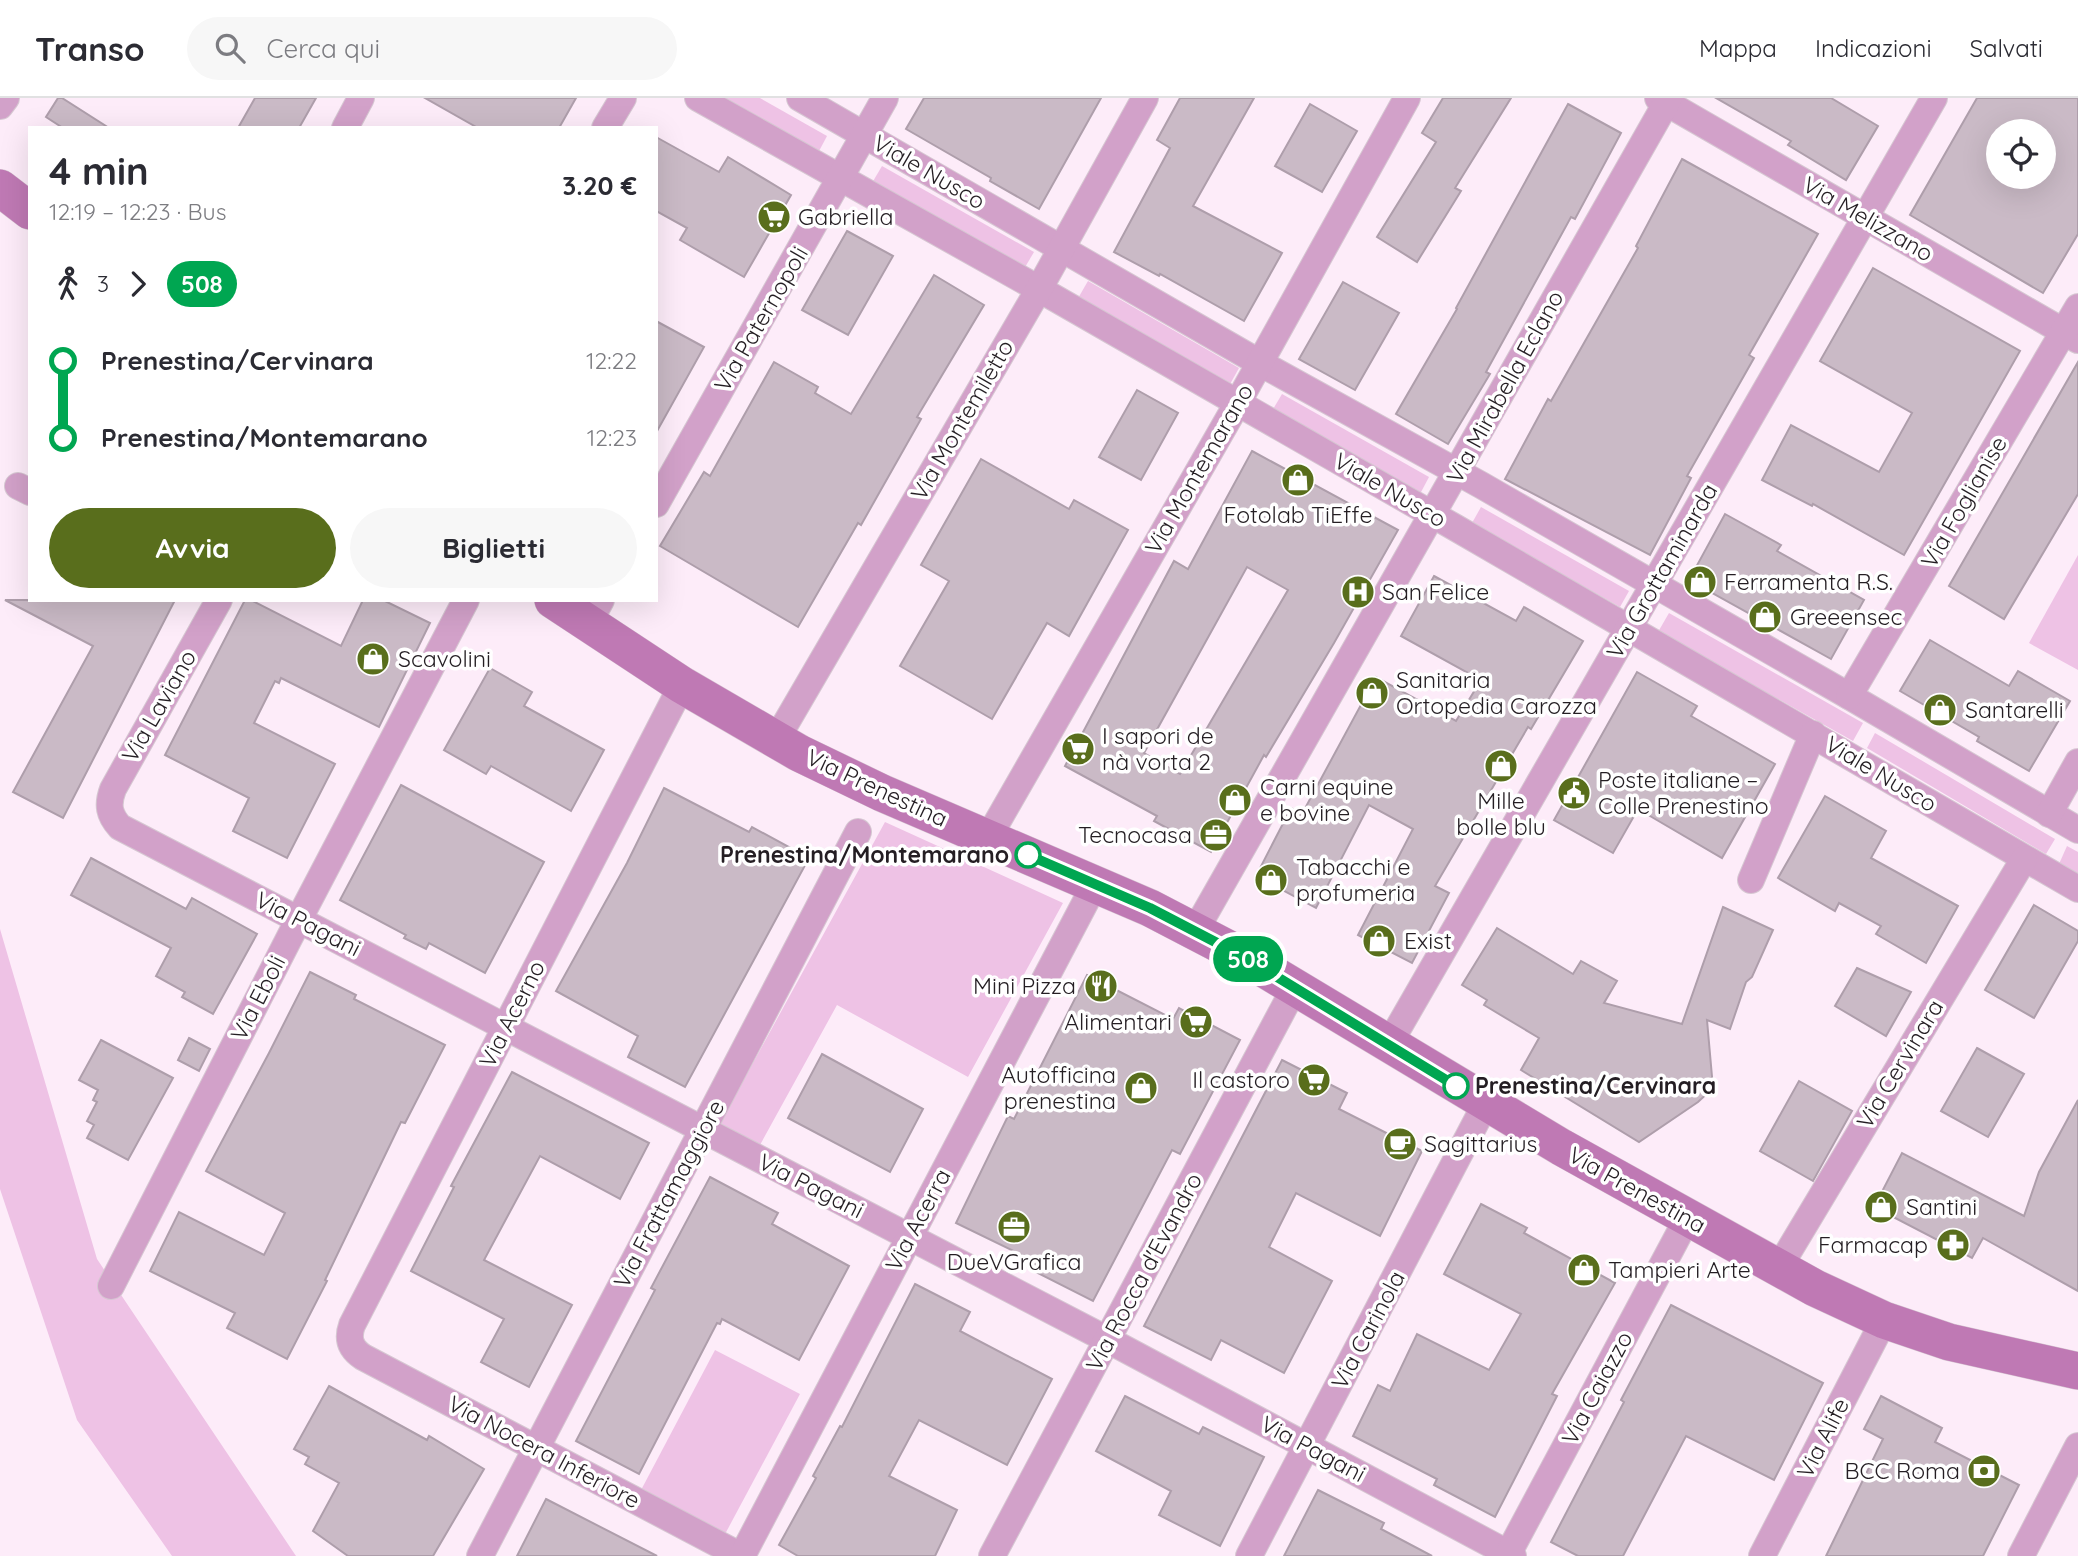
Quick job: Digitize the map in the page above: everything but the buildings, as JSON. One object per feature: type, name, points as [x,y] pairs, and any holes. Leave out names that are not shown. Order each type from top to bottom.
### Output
[{"type":"main road","points":[[0,188],[28,209]]},
{"type":"main road","name":"Via Prenestina","points":[[560,602],[595,612],[682,685],[776,740],[864,785],[1096,884],[1195,931],[1295,987],[1486,1103],[1778,1269],[1884,1320],[1960,1345],[2078,1371]]},
{"type":"street","points":[[0,106],[6,98]]},
{"type":"street","points":[[346,126],[361,98]]},
{"type":"street","points":[[606,126],[623,98]]},
{"type":"street","name":"Viale Nusco","points":[[698,98],[1039,289],[2078,889]]},
{"type":"street","name":"Viale Nusco","points":[[800,98],[1849,696],[2078,830]]},
{"type":"street","name":"Via Paternopoli","points":[[658,499],[885,98]]},
{"type":"street","name":"Via Montemiletto","points":[[776,740],[1039,289],[1145,98]]},
{"type":"street","name":"Via Montemarano","points":[[988,838],[1237,404],[1407,98]]},
{"type":"street","name":"Via Grottaminarda","points":[[1389,1044],[1934,98]]},
{"type":"street","name":"Via Melizzano","points":[[1664,100],[2071,336]]},
{"type":"street","name":"Via Mirabella Eclano","points":[[1195,931],[1433,515],[1664,100]]},
{"type":"street","name":"Via Foglianise","points":[[1849,696],[2071,336],[2078,307]]},
{"type":"street","name":"Via Laviano","points":[[110,815],[109,798],[113,789],[218,602]]},
{"type":"street","name":"Via Eboli","points":[[111,1286],[465,602]]},
{"type":"street","name":"Via Acerno","points":[[351,1345],[352,1325],[682,685]]},
{"type":"street","points":[[1751,880],[1813,734]]},
{"type":"street","points":[[2049,814],[2078,762]]},
{"type":"street","name":"Via Pagani","points":[[110,815],[120,827],[130,833],[1108,1340],[1510,1555]]},
{"type":"street","name":"Via Frattamaggiore","points":[[480,1556],[858,832]]},
{"type":"street","name":"Via Cervinara","points":[[1778,1269],[2024,859]]},
{"type":"street","name":"Via Acerra","points":[[742,1556],[1096,884]]},
{"type":"street","name":"Via Rocca d'Evandro","points":[[992,1556],[1295,987]]},
{"type":"street","name":"Via Carinola","points":[[1249,1556],[1486,1103]]},
{"type":"street","name":"Via Caiazzo","points":[[1510,1555],[1687,1219]]},
{"type":"street","name":"Via Alife","points":[[1762,1556],[1884,1320]]},
{"type":"street","name":"Via Nocera Inferiore","points":[[351,1345],[363,1357],[742,1556]]},
{"type":"street","points":[[2021,1556],[2078,1446]]},
{"type":"shaded area","points":[[720,98],[760,98],[827,136],[818,153]]},
{"type":"shaded area","points":[[882,166],[1034,252],[1024,269],[872,183]]},
{"type":"shaded area","points":[[1088,281],[1239,368],[1229,386],[1077,300]]},
{"type":"shaded area","points":[[1282,394],[1429,477],[1420,494],[1272,411]]},
{"type":"shaded area","points":[[1481,507],[1629,591],[1620,607],[1472,523]]},
{"type":"shaded area","points":[[2078,555],[2078,670],[2029,643]]},
{"type":"shaded area","points":[[1669,613],[1863,723],[1853,741],[1658,632]]},
{"type":"shaded area","points":[[1875,733],[2055,839],[2046,854],[1867,748]]},
{"type":"shaded area","points":[[885,822],[1063,903],[968,1077],[837,1005],[760,1145],[720,1123]]},
{"type":"shaded area","points":[[2067,846],[2078,852],[2078,875],[2059,864]]},
{"type":"shaded area","points":[[0,929],[97,1259],[296,1556],[172,1556],[77,1420],[0,1189]]},
{"type":"shaded area","points":[[715,1350],[800,1394],[724,1536],[640,1492]]},
{"type":"bus line","name":"508","points":[[1028,855],[1150,908],[1246,958],[1456,1086]]},
{"type":"place","name":"Gabriella","points":[[774,217]]},
{"type":"place","name":"Fotolab TiEffe","points":[[1298,480]]},
{"type":"place","name":"Ferramenta R.S.","points":[[1700,582]]},
{"type":"place","name":"San Felice","points":[[1358,592]]},
{"type":"place","name":"Greeensec","points":[[1765,617]]},
{"type":"place","name":"Scavolini","points":[[373,659]]},
{"type":"place","name":"Sanitaria Ortopedia Carozza","points":[[1372,693]]},
{"type":"place","name":"Santarelli","points":[[1940,710]]},
{"type":"place","name":"I sapori de nà vorta 2","points":[[1078,749]]},
{"type":"place","name":"Mille bolle blu","points":[[1501,766]]},
{"type":"place","name":"Poste italiane – Colle Prenestino","points":[[1574,793]]},
{"type":"place","name":"Carni equine e bovine","points":[[1235,800]]},
{"type":"place","name":"Tecnocasa","points":[[1216,835]]},
{"type":"place","name":"Prenestina/Montemarano","points":[[1028,855]]},
{"type":"place","name":"Tabacchi e profumeria","points":[[1271,880]]},
{"type":"place","name":"Exist","points":[[1379,941]]},
{"type":"place","name":"Mini Pizza","points":[[1101,986]]},
{"type":"place","name":"Alimentari","points":[[1196,1022]]},
{"type":"place","name":"Il castoro","points":[[1314,1080]]},
{"type":"place","name":"Prenestina/Cervinara","points":[[1456,1086]]},
{"type":"place","name":"Autofficina prenestina","points":[[1141,1088]]},
{"type":"place","name":"Sagittarius","points":[[1400,1144]]},
{"type":"place","name":"Santini","points":[[1881,1207]]},
{"type":"place","name":"DueVGrafica","points":[[1014,1227]]},
{"type":"place","name":"Farmacap","points":[[1953,1245]]},
{"type":"place","name":"Tampieri Arte","points":[[1584,1270]]},
{"type":"place","name":"BCC Roma","points":[[1984,1471]]}]
